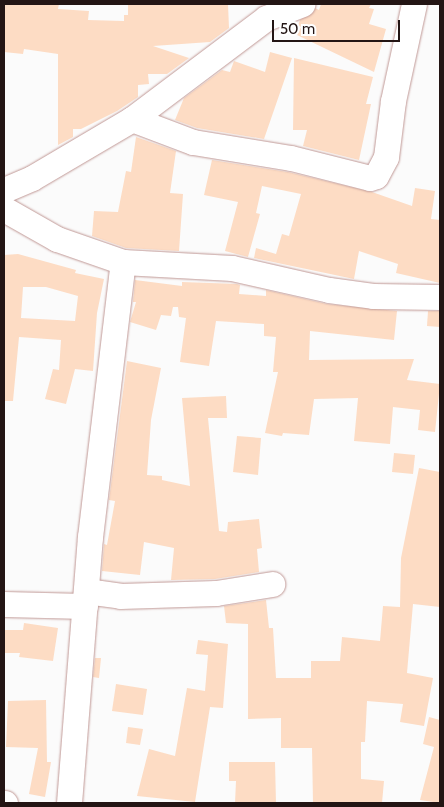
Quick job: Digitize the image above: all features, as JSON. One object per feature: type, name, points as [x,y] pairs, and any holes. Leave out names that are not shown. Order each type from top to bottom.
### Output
[{"type":"street","points":[[4,190],[32,178],[132,119],[266,18],[302,4]]},
{"type":"street","points":[[132,119],[193,142],[291,158],[370,178],[376,176],[386,157],[392,101],[414,4]]},
{"type":"street","points":[[4,209],[57,239],[123,262],[232,268],[329,290],[373,296],[440,297]]},
{"type":"street","points":[[69,803],[85,598],[123,262]]},
{"type":"street","points":[[4,604],[120,596],[216,593],[272,584]]},
{"type":"building","points":[[5,4],[59,4],[58,9],[89,11],[88,20],[124,21],[124,15],[128,15],[128,4],[228,4],[229,28],[210,42],[153,46],[189,58],[167,74],[148,74],[149,84],[138,85],[138,97],[117,111],[81,129],[73,129],[73,137],[58,145],[58,54],[24,49],[23,54],[4,52]]},
{"type":"building","points":[[321,4],[371,4],[369,8],[374,9],[369,24],[386,29],[374,72],[297,35],[301,27],[298,25],[300,20],[315,8],[319,10]]},
{"type":"building","points":[[270,52],[292,58],[264,139],[197,128],[175,120],[184,98],[222,70],[230,72],[234,61],[265,72]]},
{"type":"building","points":[[294,58],[373,77],[366,104],[371,104],[359,160],[303,146],[307,130],[293,130]]},
{"type":"building","points":[[136,137],[176,151],[170,193],[183,194],[179,251],[126,248],[92,236],[94,211],[118,212],[126,171],[131,172]]},
{"type":"building","points":[[212,160],[288,172],[372,192],[412,206],[415,188],[435,191],[431,219],[440,220],[440,283],[396,273],[398,264],[359,251],[354,279],[254,258],[256,248],[276,254],[282,234],[289,236],[301,194],[262,186],[256,213],[260,214],[248,257],[225,251],[238,202],[204,195]]},
{"type":"building","points":[[18,254],[76,270],[75,273],[104,279],[97,313],[93,371],[75,369],[66,404],[45,399],[53,369],[59,370],[61,340],[19,337],[13,401],[4,401],[4,255]],"holes":[[[23,287],[46,287],[78,296],[75,321],[21,318]]]},
{"type":"building","points":[[135,280],[182,286],[182,282],[237,284],[240,285],[239,294],[266,296],[266,290],[327,304],[397,311],[394,340],[310,331],[309,360],[414,359],[407,380],[440,384],[435,432],[418,430],[420,410],[393,407],[390,444],[354,441],[358,398],[314,399],[309,435],[283,433],[282,436],[265,433],[278,372],[273,372],[276,337],[264,336],[264,324],[216,321],[209,366],[180,362],[186,318],[179,317],[178,307],[173,307],[171,316],[161,315],[156,330],[130,322],[136,302],[133,302]]},
{"type":"building","points":[[428,311],[440,311],[440,327],[427,326]]},
{"type":"building","points":[[127,361],[161,368],[151,420],[147,475],[162,476],[162,480],[190,486],[182,398],[226,396],[227,418],[208,418],[219,531],[227,532],[228,522],[259,519],[262,548],[257,549],[259,572],[215,579],[171,580],[174,548],[144,542],[140,575],[102,571],[104,544],[107,545],[115,501],[109,500]]},
{"type":"building","points":[[237,436],[261,438],[258,475],[233,472]]},
{"type":"building","points":[[394,453],[415,455],[413,474],[392,472]]},
{"type":"building","points":[[419,468],[440,472],[440,607],[413,604],[407,673],[433,678],[424,726],[400,722],[403,704],[367,701],[365,742],[361,742],[361,779],[384,781],[382,803],[313,803],[312,748],[281,748],[281,718],[248,719],[248,624],[226,623],[224,606],[266,600],[269,628],[273,628],[276,678],[311,678],[311,661],[340,661],[342,637],[380,641],[383,606],[400,607],[401,558]]},
{"type":"building","points":[[24,623],[58,628],[53,661],[19,657],[20,653],[4,653],[4,630],[23,630]]},
{"type":"building","points":[[198,640],[228,644],[223,708],[210,707],[195,802],[137,796],[149,749],[175,756],[187,688],[205,691],[208,655],[196,654]]},
{"type":"building","points":[[95,658],[101,658],[99,678],[93,677]]},
{"type":"building","points":[[116,684],[147,689],[143,715],[112,711]]},
{"type":"building","points":[[46,700],[47,762],[51,762],[45,797],[29,794],[38,748],[6,747],[8,701]]},
{"type":"building","points":[[429,717],[440,720],[440,803],[420,800],[434,747],[423,744]]},
{"type":"building","points":[[128,727],[143,729],[140,745],[126,743]]},
{"type":"building","points":[[229,762],[275,762],[276,803],[235,803],[236,781],[229,781]]}]
